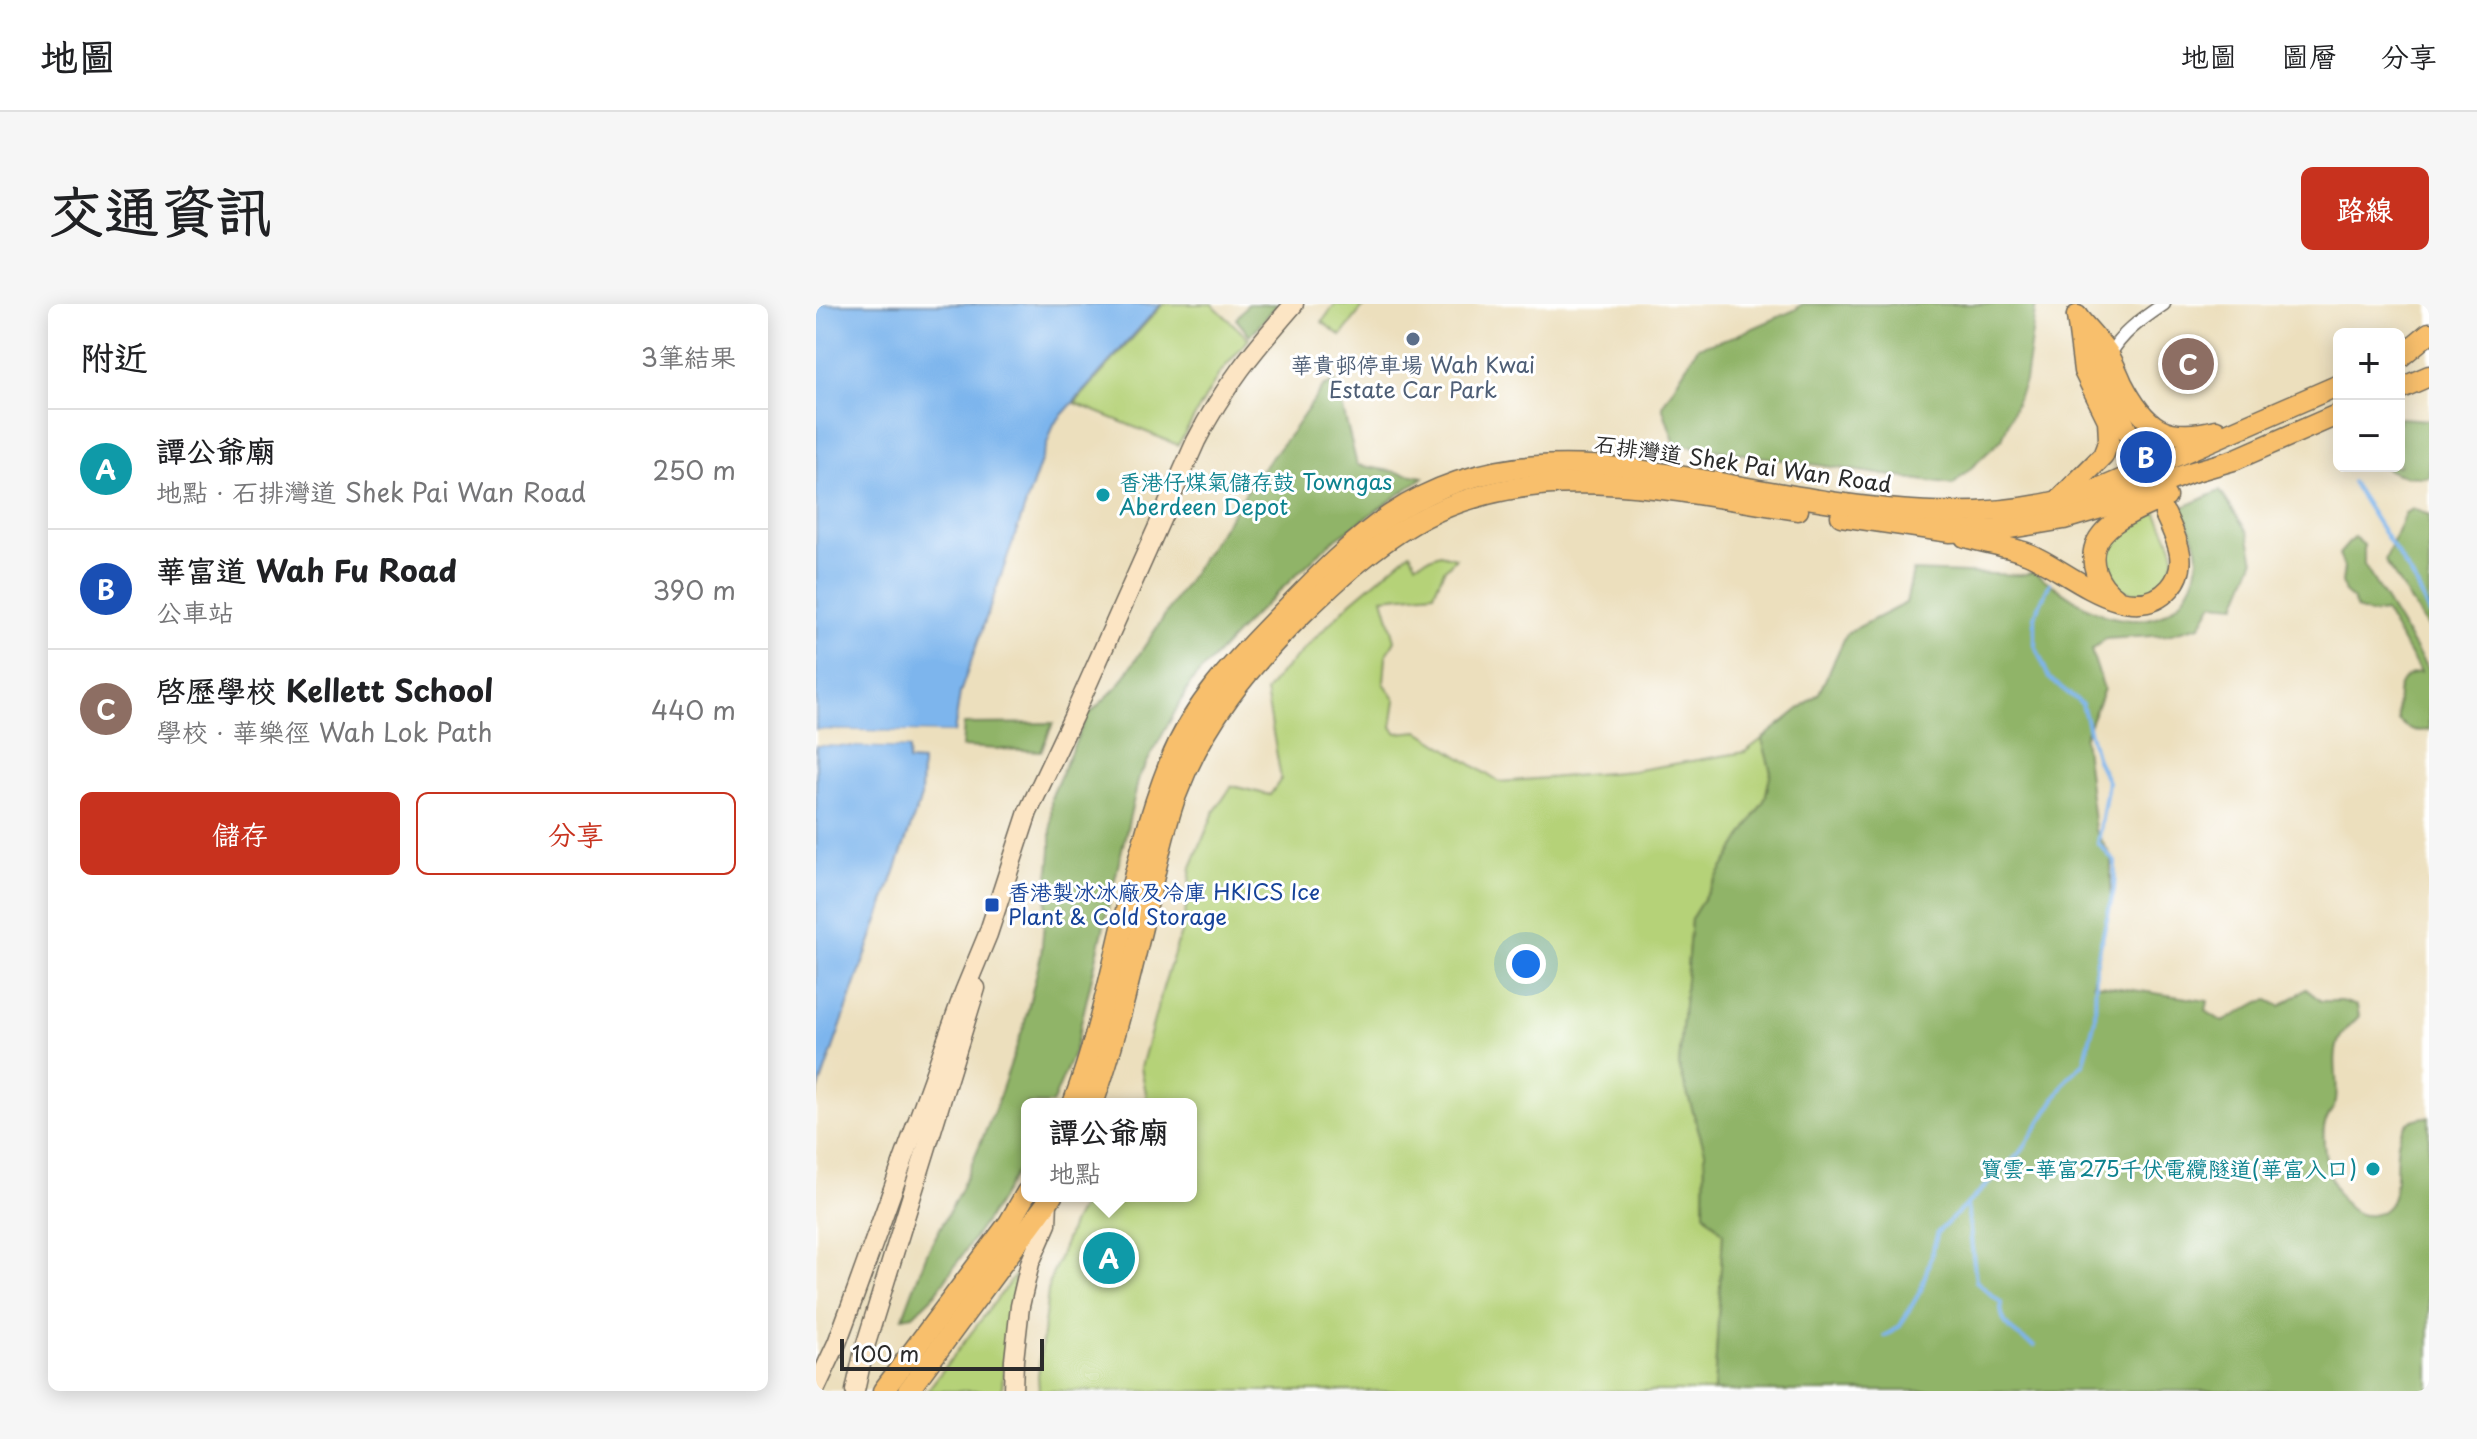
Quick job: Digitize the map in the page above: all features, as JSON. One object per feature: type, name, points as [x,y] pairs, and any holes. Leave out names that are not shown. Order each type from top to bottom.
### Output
[{"type":"main road","points":[[2075,310],[2109,356],[2123,386],[2144,418],[2164,432],[2176,435],[2240,428]]},
{"type":"main road","points":[[2075,310],[2137,453]]},
{"type":"main road","points":[[2059,500],[2103,456],[2109,440],[2108,420],[2084,371],[2075,310]]},
{"type":"main road","points":[[2405,353],[2429,333]]},
{"type":"main road","points":[[2405,356],[2429,349]]},
{"type":"main road","points":[[2405,386],[2429,376]]},
{"type":"main road","name":"石排灣道 Shek Pai Wan Road","points":[[1075,1098],[1093,1045],[1152,811],[1195,711],[1222,674],[1317,577],[1391,515],[1426,495],[1466,480],[1528,466],[1564,464],[1639,469],[1895,511],[2016,509],[2100,489],[2333,388]]},
{"type":"main road","name":"石排灣道 Shek Pai Wan Road","points":[[1095,1098],[1121,1014],[1168,820],[1202,738],[1233,690],[1280,637],[1337,581],[1393,536],[1431,514],[1483,494],[1565,482],[1638,486],[1950,532],[1998,530],[2064,519],[2101,508],[2189,473],[2234,460],[2333,417]]},
{"type":"main road","points":[[2126,602],[2109,593],[2099,581],[2093,557],[2103,532],[2121,518],[2197,483],[2234,460]]},
{"type":"main road","points":[[1950,532],[2029,554],[2104,596],[2145,603],[2155,600],[2171,587],[2180,568],[2180,547],[2165,514]]},
{"type":"main road","points":[[883,1391],[1009,1223],[1021,1202]]},
{"type":"main road","points":[[908,1391],[1048,1202]]},
{"type":"street","points":[[816,1388],[821,1366],[854,1297],[964,992],[988,934],[1028,812],[1215,403],[1235,374],[1294,304]]},
{"type":"street","points":[[2109,356],[2118,340],[2164,304]]},
{"type":"street","points":[[855,1391],[864,1350],[970,1015],[988,934]]},
{"type":"street","points":[[1013,1391],[1020,1306],[1030,1263],[1047,1224],[1050,1202]]},
{"type":"green space","points":[[1163,304],[1212,304],[1249,339],[1219,374],[1178,445],[1075,403]]},
{"type":"green space","points":[[1248,304],[1278,304],[1250,336],[1236,319]]},
{"type":"green space","points":[[1335,304],[1365,304],[1341,336],[1322,322]]},
{"type":"green space","points":[[1802,304],[2036,304],[2025,381],[2002,439],[1953,485],[1675,444],[1662,406],[1698,347],[1735,336]]},
{"type":"green space","points":[[1336,381],[1357,465],[1424,477],[1331,542],[1251,618],[1192,681],[1139,777],[1075,1049],[1055,1098],[1021,1098],[1021,1163],[996,1206],[936,1293],[913,1315],[903,1317],[927,1253],[960,1191],[995,1109],[1024,1025],[1041,955],[1051,850],[1051,798],[1087,716],[1119,685],[1256,477],[1323,387]]},
{"type":"green space","points":[[2405,418],[2429,420],[2429,477],[2394,472],[2405,472]]},
{"type":"green space","points":[[2220,491],[2248,533],[2254,561],[2236,605],[2213,603],[2200,626],[2167,635],[2105,639],[2091,650],[2104,689],[2084,738],[2095,830],[2111,856],[2111,901],[2093,984],[2208,1001],[2206,1011],[2223,1022],[2259,1002],[2268,1000],[2280,1006],[2306,989],[2321,1001],[2342,1001],[2357,1006],[2359,1016],[2343,1033],[2337,1047],[2336,1101],[2325,1124],[2325,1153],[2340,1197],[2359,1214],[2372,1215],[2386,1208],[2393,1196],[2402,1131],[2411,1121],[2429,1117],[2429,1391],[1714,1391],[1723,1233],[1704,1213],[1705,1151],[1679,1066],[1691,919],[1765,799],[1771,772],[1762,739],[1819,693],[1847,633],[1906,603],[1913,571],[2021,575],[2033,572],[2078,602],[2108,616],[2138,620],[2166,613],[2188,590],[2198,559],[2196,543],[2181,508]]},
{"type":"green space","points":[[2155,509],[2174,556],[2164,579],[2154,588],[2143,593],[2131,593],[2120,589],[2105,570],[2106,540],[2116,529]]},
{"type":"green space","points":[[2413,509],[2429,515],[2429,630],[2385,561],[2405,513]]},
{"type":"green space","points":[[2354,537],[2364,545],[2364,565],[2429,671],[2429,730],[2412,730],[2398,720],[2401,683],[2420,672],[2385,612],[2370,614],[2357,609],[2345,593],[2342,582],[2344,568],[2339,554]]},
{"type":"green space","points":[[1410,552],[1416,563],[1440,554],[1456,558],[1444,570],[1434,593],[1383,598],[1395,640],[1386,656],[1384,683],[1396,700],[1392,727],[1397,733],[1419,731],[1499,782],[1632,771],[1745,752],[1762,739],[1771,772],[1765,799],[1691,919],[1679,1066],[1705,1151],[1704,1213],[1723,1233],[1714,1391],[1039,1391],[1049,1283],[1084,1202],[1197,1202],[1197,1098],[1147,1098],[1141,1067],[1184,923],[1191,867],[1214,812],[1232,786],[1270,795],[1281,779],[1266,692],[1351,602]]},
{"type":"green space","points":[[1053,723],[1041,751],[962,747],[964,724]]},
{"type":"green space","points":[[1016,1274],[1005,1344],[1002,1391],[927,1391]]},
{"type":"water","points":[[816,304],[1161,304],[1054,424],[960,693],[954,733],[816,730]]},
{"type":"water","points":[[816,745],[909,748],[908,761],[922,762],[921,797],[816,1097]]},
{"type":"pier","points":[[816,730],[954,733],[954,737],[816,734]]},
{"type":"pier","points":[[816,741],[909,744],[913,748],[816,745]]},
{"type":"waterway","points":[[2352,482],[2416,583],[2429,614]]},
{"type":"waterway","points":[[1885,1336],[1900,1326],[1921,1290],[1938,1232],[2021,1152],[2069,1077],[2084,1063],[2095,1019],[2096,964],[2114,889],[2115,862],[2098,843],[2108,782],[2097,760],[2082,704],[2049,678],[2035,645],[2035,615],[2050,583]]},
{"type":"waterway","points":[[1967,1204],[1976,1281],[2001,1303],[2003,1318],[2010,1329],[2034,1346]]},
{"type":"place","name":"華貴邨停車場 Wah Kwai Estate Car Park","points":[[1413,339]]},
{"type":"place","name":"啓歷學校 Kellett School","points":[[2188,364]]},
{"type":"place","name":"華富道 Wah Fu Road","points":[[2146,457]]},
{"type":"place","name":"香港仔煤氣儲存鼓 Towngas Aberdeen Depot","points":[[1103,495]]},
{"type":"place","name":"香港製冰冰廠及冷庫 HKICS Ice Plant & Cold Storage","points":[[992,905]]},
{"type":"place","name":"寶雲-華富275千伏電纜隧道(華富入口)","points":[[2373,1169]]},
{"type":"place","name":"譚公爺廟","points":[[1109,1258]]}]
